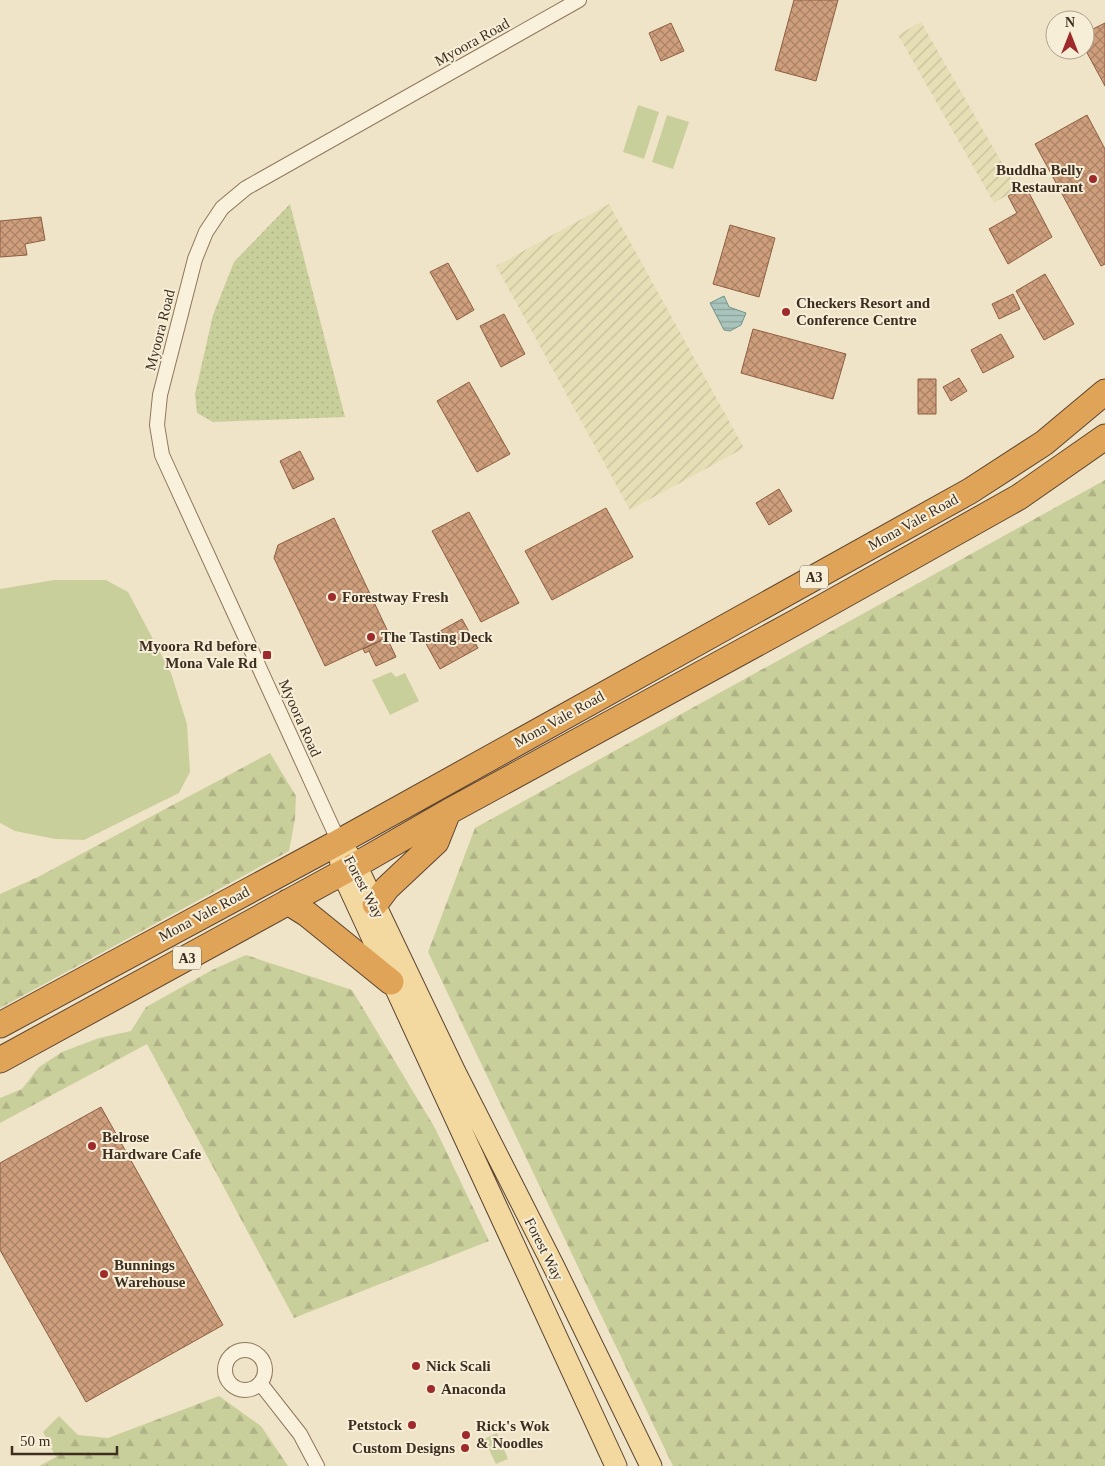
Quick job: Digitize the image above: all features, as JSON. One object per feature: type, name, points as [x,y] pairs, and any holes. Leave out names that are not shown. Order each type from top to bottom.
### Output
[{"type":"highway","name":"Mona Vale Road","points":[[0,1025],[339,842],[970,491],[1044,443],[1105,392]]},
{"type":"highway","name":"Mona Vale Road","points":[[0,1060],[349,869],[448,812],[648,704],[1010,501],[1078,458],[1105,437]]},
{"type":"highway","points":[[375,904],[387,888],[436,842],[448,812]]},
{"type":"highway","points":[[288,902],[307,914],[391,982]]},
{"type":"main road","name":"Forest Way","points":[[339,842],[391,982],[466,1138],[616,1466]]},
{"type":"main road","name":"Forest Way","points":[[349,869],[375,904],[455,1072],[554,1267],[651,1466]]},
{"type":"street","name":"Myoora Road","points":[[339,842],[162,455],[157,425],[160,395],[195,259],[211,224],[226,204],[246,188],[579,0]]},
{"type":"street","points":[[260,1383],[300,1434],[317,1466]]},
{"type":"shaded area","points":[[921,22],[1017,189],[994,203],[898,35]]},
{"type":"shaded area","points":[[609,204],[744,448],[630,510],[496,266]]},
{"type":"green space","points":[[638,105],[659,112],[644,159],[623,152]]},
{"type":"green space","points":[[667,115],[689,122],[673,169],[652,162]]},
{"type":"green space","points":[[290,204],[345,417],[213,422],[197,413],[195,394],[213,315],[234,262]]},
{"type":"green space","points":[[1105,480],[1105,1466],[673,1466],[428,952],[475,828]]},
{"type":"green space","points":[[54,580],[106,580],[128,592],[171,673],[187,724],[190,772],[179,793],[84,840],[55,839],[15,831],[0,823],[0,589]]},
{"type":"green space","points":[[391,672],[396,677],[405,673],[419,701],[390,715],[372,680]]},
{"type":"green space","points":[[270,753],[296,796],[295,819],[289,851],[0,1008],[0,894],[38,877]]},
{"type":"green space","points":[[246,955],[352,990],[435,1128],[489,1241],[294,1318],[147,1044],[0,1123],[0,1098],[22,1089],[39,1067],[62,1052],[99,1038],[131,1031],[146,1007],[214,969]]},
{"type":"green space","points":[[219,1396],[261,1426],[288,1466],[39,1466],[56,1457],[43,1432],[59,1416],[78,1435],[108,1438]]},
{"type":"green space","points":[[497,1433],[508,1459],[496,1464],[484,1439]]},
{"type":"water","points":[[724,296],[729,307],[746,313],[741,325],[730,331],[724,330],[710,303]]},
{"type":"building","points":[[794,0],[838,0],[816,81],[775,70]]},
{"type":"building","points":[[671,23],[684,51],[661,61],[649,33]]},
{"type":"building","points":[[1105,23],[1105,86],[1091,60],[1095,60],[1095,28]]},
{"type":"building","points":[[1087,115],[1105,149],[1105,264],[1101,266],[1035,144]]},
{"type":"building","points":[[1026,187],[1052,237],[1008,264],[989,229],[1017,213],[1008,196]]},
{"type":"building","points":[[41,217],[45,240],[25,244],[27,255],[0,257],[0,221]]},
{"type":"building","points":[[730,225],[775,238],[759,297],[713,284]]},
{"type":"building","points":[[448,263],[474,310],[457,320],[430,272]]},
{"type":"building","points":[[1045,274],[1074,324],[1044,340],[1016,291]]},
{"type":"building","points":[[1013,294],[1020,309],[999,319],[992,304]]},
{"type":"building","points":[[504,314],[525,354],[501,367],[480,326]]},
{"type":"building","points":[[753,329],[846,354],[833,399],[741,373]]},
{"type":"building","points":[[1001,334],[1014,357],[983,373],[971,350]]},
{"type":"building","points":[[959,378],[967,391],[951,401],[943,387]]},
{"type":"building","points":[[918,379],[936,379],[936,414],[918,414]]},
{"type":"building","points":[[469,382],[510,454],[477,472],[437,401]]},
{"type":"building","points":[[300,451],[314,479],[293,489],[280,461]]},
{"type":"building","points":[[779,489],[792,511],[769,525],[756,503]]},
{"type":"building","points":[[606,508],[633,557],[552,600],[525,551]]},
{"type":"building","points":[[469,512],[519,603],[481,622],[432,531]]},
{"type":"building","name":"Forestway Fresh","points":[[334,518],[390,636],[325,666],[274,558],[278,545]]},
{"type":"building","points":[[462,619],[478,648],[440,669],[424,640]]},
{"type":"building","points":[[387,638],[396,657],[376,666],[369,651],[365,653],[363,649]]},
{"type":"building","name":"Bunnings Warehouse","points":[[101,1107],[223,1325],[86,1402],[0,1250],[0,1163]]},
{"type":"place","name":"Buddha Belly Restaurant","points":[[1093,179]]},
{"type":"place","name":"Checkers Resort and Conference Centre","points":[[786,312]]},
{"type":"place","name":"Forestway Fresh","points":[[332,597]]},
{"type":"place","name":"The Tasting Deck","points":[[371,637]]},
{"type":"place","name":"Myoora Rd before Mona Vale Rd","points":[[267,655]]},
{"type":"place","name":"Belrose Hardware Cafe","points":[[92,1146]]},
{"type":"place","name":"Bunnings Warehouse","points":[[104,1274]]},
{"type":"place","name":"Nick Scali","points":[[416,1366]]},
{"type":"place","name":"Anaconda","points":[[431,1389]]},
{"type":"place","name":"Petstock","points":[[412,1425]]},
{"type":"place","name":"Rick's Wok & Noodles","points":[[466,1435]]},
{"type":"place","name":"Custom Designs","points":[[465,1448]]}]
